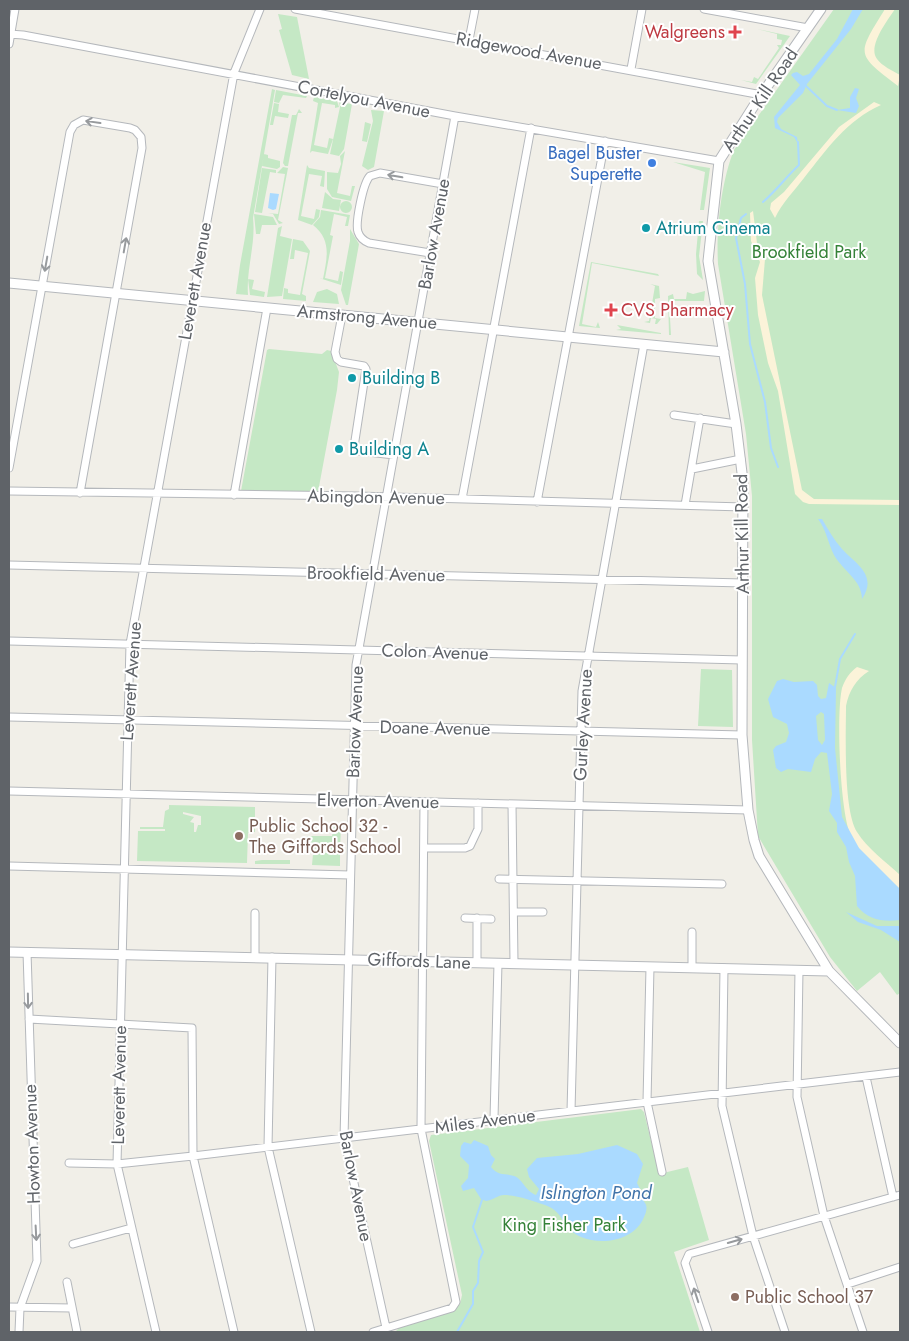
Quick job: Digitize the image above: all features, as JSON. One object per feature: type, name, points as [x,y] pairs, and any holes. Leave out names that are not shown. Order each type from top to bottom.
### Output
[{"type":"street","points":[[9,44],[15,9]]},
{"type":"street","name":"Leverett Avenue","points":[[156,1332],[118,1164],[130,644],[142,568],[234,73],[260,9]]},
{"type":"street","name":"Ridgewood Avenue","points":[[295,9],[762,95]]},
{"type":"street","points":[[469,40],[475,9]]},
{"type":"street","points":[[631,70],[642,9]]},
{"type":"street","points":[[704,9],[808,28]]},
{"type":"street","name":"Arthur Kill Road","points":[[822,9],[719,161],[708,261],[741,459],[743,507],[742,735],[748,810],[759,856],[829,970],[900,1044]]},
{"type":"street","name":"Cortelyou Avenue","points":[[10,34],[234,73],[455,116],[719,161]]},
{"type":"street","name":"Barlow Avenue","points":[[387,1330],[344,1138],[354,726],[358,650],[455,116]]},
{"type":"street","points":[[9,468],[70,132],[78,122],[88,120],[135,130],[143,141],[80,493]]},
{"type":"street","points":[[462,499],[531,128]]},
{"type":"street","points":[[537,502],[605,141]]},
{"type":"street","points":[[430,253],[369,243],[361,238],[357,228],[364,187],[370,176],[380,173],[443,184]]},
{"type":"street","name":"Armstrong Avenue","points":[[9,283],[724,352]]},
{"type":"street","points":[[234,496],[267,308]]},
{"type":"street","points":[[342,315],[335,352],[336,360],[364,366],[366,369],[355,449],[394,455]]},
{"type":"street","name":"Gurley Avenue","points":[[570,1111],[582,691],[644,344]]},
{"type":"street","points":[[674,415],[736,424]]},
{"type":"street","points":[[685,505],[700,418]]},
{"type":"street","points":[[692,469],[741,459]]},
{"type":"street","name":"Abingdon Avenue","points":[[9,491],[386,497],[743,507]]},
{"type":"street","name":"Brookfield Avenue","points":[[9,565],[743,582]]},
{"type":"street","name":"Colon Avenue","points":[[9,641],[742,660]]},
{"type":"street","name":"Doane Avenue","points":[[9,717],[742,735]]},
{"type":"street","name":"Elverton Avenue","points":[[9,791],[748,810]]},
{"type":"street","points":[[373,1332],[387,1330],[452,1308],[456,1304],[421,1129],[424,802]]},
{"type":"street","points":[[425,848],[465,848],[470,846],[478,829],[478,803]]},
{"type":"street","points":[[512,804],[514,963]]},
{"type":"street","points":[[9,866],[350,875]]},
{"type":"street","points":[[498,879],[722,884]]},
{"type":"street","points":[[514,912],[542,912]]},
{"type":"street","points":[[254,913],[255,957]]},
{"type":"street","points":[[465,918],[491,919]]},
{"type":"street","points":[[477,918],[478,963]]},
{"type":"street","points":[[692,932],[692,968]]},
{"type":"street","name":"Giffords Lane","points":[[9,952],[829,970]]},
{"type":"street","name":"Howton Avenue","points":[[20,1332],[20,1308],[37,1261],[27,952]]},
{"type":"street","points":[[272,957],[268,1147],[311,1332]]},
{"type":"street","points":[[494,1120],[498,963]]},
{"type":"street","points":[[650,967],[647,1102],[662,1172]]},
{"type":"street","points":[[724,968],[721,1094],[753,1236],[785,1332]]},
{"type":"street","points":[[799,970],[796,1085],[824,1216],[863,1332]]},
{"type":"street","points":[[29,1020],[192,1028],[193,1156],[234,1332]]},
{"type":"street","name":"Miles Avenue","points":[[69,1163],[118,1164],[193,1156],[900,1072]]},
{"type":"street","points":[[708,1332],[686,1258],[688,1254],[897,1196],[866,1077]]},
{"type":"street","points":[[73,1244],[131,1228]]},
{"type":"street","points":[[848,1284],[900,1267]]},
{"type":"street","points":[[67,1282],[77,1332]]},
{"type":"street","points":[[9,1307],[72,1308]]},
{"type":"green space","name":"Brookfield Park","points":[[834,9],[900,9],[900,993],[897,995],[880,972],[857,991],[830,957],[758,836],[752,740],[752,496],[746,434],[718,264],[720,206],[729,163],[734,150]]},
{"type":"green space","points":[[278,14],[297,17],[309,79],[292,75],[279,30],[282,29]]},
{"type":"green space","points":[[757,29],[790,36],[756,84],[741,80],[752,82],[754,77],[758,79],[779,48],[777,45],[781,45],[782,40],[777,39],[777,34]]},
{"type":"green space","points":[[272,89],[275,90],[253,218],[254,228],[248,276],[248,295],[236,294],[240,265]]},
{"type":"green space","points":[[276,90],[307,96],[306,98],[283,95],[279,103],[274,102]]},
{"type":"green space","points":[[314,97],[337,101],[339,107],[335,108],[335,105],[322,103],[314,145],[327,148],[329,138],[333,139],[328,154],[312,151],[310,153],[318,103],[313,101]]},
{"type":"green space","points":[[339,102],[352,104],[344,149],[339,156],[330,154],[340,107]]},
{"type":"green space","points":[[274,103],[279,104],[278,112],[289,114],[288,118],[275,116],[273,125],[270,125]]},
{"type":"green space","points":[[299,109],[302,113],[298,113],[288,166],[285,166],[283,163],[292,115],[296,115]]},
{"type":"green space","points":[[371,110],[384,111],[374,167],[368,170],[362,166],[373,121]]},
{"type":"green space","points":[[365,122],[371,124],[367,142],[362,141]]},
{"type":"green space","points":[[345,151],[337,193],[350,196],[352,186],[355,186],[351,201],[332,197],[327,189],[327,172],[338,173],[341,164],[340,156]]},
{"type":"green space","points":[[264,154],[268,155],[268,158],[280,161],[280,167],[277,169],[262,166]]},
{"type":"green space","points":[[673,162],[710,168],[704,210],[700,210],[705,172]]},
{"type":"green space","points":[[307,165],[309,168],[325,171],[324,187],[320,186],[322,176],[309,174],[301,216],[314,219],[316,209],[320,210],[319,217],[312,225],[298,220]]},
{"type":"green space","points":[[283,167],[288,168],[278,220],[283,223],[279,224],[273,214],[268,213],[278,214],[285,174],[277,173]]},
{"type":"green space","points":[[262,168],[276,170],[276,173],[270,172],[262,213],[255,212]]},
{"type":"green space","points":[[325,192],[333,199],[341,200],[339,211],[322,208]]},
{"type":"green space","points":[[346,201],[352,207],[346,213],[340,207]]},
{"type":"green space","points":[[321,210],[350,215],[348,226],[345,226],[347,217],[334,214],[330,235],[333,236],[325,278],[338,281],[340,271],[343,272],[341,285],[319,278],[323,279],[327,250],[323,237],[313,225],[320,217]]},
{"type":"green space","points":[[254,214],[273,217],[277,225],[262,225],[260,234],[256,234]]},
{"type":"green space","points":[[699,221],[703,221],[699,256],[703,280],[697,274],[696,254]]},
{"type":"green space","points":[[282,226],[280,236],[292,239],[282,296],[267,297],[278,228]]},
{"type":"green space","points":[[350,229],[359,244],[348,305],[346,305],[341,290],[350,241]]},
{"type":"green space","points":[[293,239],[303,241],[310,251],[302,294],[306,296],[306,301],[283,299],[284,288],[288,289],[288,293],[300,295],[308,253],[295,250],[294,259],[290,259]]},
{"type":"green space","points":[[591,262],[658,274],[659,276],[592,263],[582,324],[596,327],[598,322],[600,328],[579,326]]},
{"type":"green space","points":[[248,279],[254,280],[252,289],[265,292],[264,297],[250,295]]},
{"type":"green space","points":[[650,284],[659,286],[660,298],[655,299],[655,318],[661,319],[657,324],[655,324],[656,319],[651,318],[650,323],[644,322],[649,321],[655,286]]},
{"type":"green space","points":[[327,289],[337,294],[339,304],[313,302],[317,292]]},
{"type":"green space","points":[[705,291],[704,301],[669,301],[671,335],[669,335],[668,296],[673,294],[674,299],[686,299],[687,292],[693,294]]},
{"type":"green space","points":[[617,325],[661,334],[616,330],[621,329]]},
{"type":"green space","points":[[267,350],[322,354],[327,350],[331,351],[339,372],[318,492],[241,491]]},
{"type":"green space","points":[[701,669],[732,670],[733,727],[698,726]]},
{"type":"green space","points":[[169,805],[255,807],[255,832],[248,833],[247,863],[137,861],[138,831],[165,831],[165,829],[140,829],[140,827],[163,827],[165,811],[169,809]],"holes":[[[183,812],[201,816],[201,825],[198,825],[196,832],[194,832],[194,823],[190,822],[194,817],[183,814]]]},
{"type":"green space","points":[[334,826],[341,826],[340,850],[328,850],[326,842],[325,850],[310,848],[307,836],[332,836]]},
{"type":"green space","points":[[340,853],[340,866],[312,865],[313,854]]},
{"type":"green space","points":[[290,860],[290,864],[255,864],[255,861]]},
{"type":"green space","name":"King Fisher Park","points":[[641,1109],[644,1112],[659,1174],[688,1167],[709,1240],[674,1252],[700,1332],[395,1332],[400,1327],[455,1310],[460,1304],[462,1295],[429,1141],[431,1135]]},
{"type":"sand","points":[[885,9],[895,9],[876,40],[875,54],[882,64],[900,75],[898,86],[874,67],[865,53],[865,45],[869,36]]},
{"type":"sand","points":[[874,102],[881,105],[869,111],[838,136],[788,197],[775,218],[770,209],[771,203],[784,192],[839,127]]},
{"type":"sand","points":[[753,211],[757,243],[765,259],[762,295],[802,490],[814,499],[900,500],[900,505],[809,504],[803,502],[795,494],[778,391],[768,363],[758,315],[755,278],[760,262],[751,241],[750,213]]},
{"type":"sand","points":[[857,667],[869,671],[854,686],[846,706],[846,771],[849,807],[857,832],[861,838],[900,875],[900,889],[873,865],[861,851],[851,836],[847,824],[840,764],[840,701],[845,682],[850,673]]},
{"type":"water","points":[[853,9],[863,9],[851,29],[807,84],[803,93],[778,118],[777,122],[781,129],[797,137],[798,144],[794,137],[775,128],[774,117],[800,85],[791,75],[797,72],[803,76],[809,74],[837,39]]},
{"type":"water","points":[[855,88],[859,89],[856,98],[859,106],[856,113],[837,110],[850,108],[850,97]]},
{"type":"water","points":[[270,193],[279,194],[276,209],[273,210],[268,208]]},
{"type":"water","points":[[818,519],[822,519],[839,546],[863,571],[868,583],[862,599],[859,586],[834,555]]},
{"type":"water","points":[[783,679],[794,682],[813,681],[817,685],[818,696],[821,699],[826,698],[829,683],[836,688],[835,748],[842,817],[859,848],[900,889],[900,920],[876,919],[861,911],[857,906],[855,876],[849,862],[846,847],[837,832],[837,823],[829,811],[832,794],[827,753],[821,752],[815,759],[811,772],[788,769],[781,772],[776,768],[773,750],[776,746],[786,742],[789,733],[787,724],[773,717],[768,699],[777,681]],"holes":[[[821,712],[824,714],[825,740],[822,745],[818,740],[816,716]]]},
{"type":"water","points":[[846,912],[877,926],[900,926],[900,942],[881,930],[858,922]]},
{"type":"water","name":"Islington Pond","points":[[474,1140],[488,1146],[491,1155],[495,1159],[491,1167],[494,1170],[517,1177],[529,1191],[536,1195],[539,1189],[529,1177],[527,1169],[537,1158],[578,1154],[617,1145],[637,1154],[643,1164],[637,1183],[640,1189],[638,1195],[646,1206],[645,1215],[640,1225],[626,1236],[608,1241],[599,1241],[581,1237],[570,1229],[556,1212],[541,1203],[509,1195],[502,1195],[486,1201],[481,1199],[474,1188],[463,1191],[461,1186],[468,1178],[469,1165],[460,1156],[461,1146],[464,1142],[471,1144]]},
{"type":"waterway","points":[[804,84],[827,106],[837,110]]},
{"type":"waterway","points":[[763,202],[799,165],[798,142]]},
{"type":"waterway","points":[[746,214],[741,218],[736,238],[745,284],[750,344],[765,402],[771,448],[778,467]]},
{"type":"waterway","points":[[835,687],[840,659],[855,634]]},
{"type":"waterway","points":[[457,1332],[473,1304],[473,1291],[478,1283],[479,1261],[483,1252],[473,1227],[482,1200]]},
{"type":"place","name":"Walgreens","points":[[735,32]]},
{"type":"place","name":"Bagel Buster Superette","points":[[652,163]]},
{"type":"place","name":"Atrium Cinema","points":[[646,228]]},
{"type":"place","name":"CVS Pharmacy","points":[[611,310]]},
{"type":"place","name":"Building B","points":[[352,378]]},
{"type":"place","name":"Building A","points":[[339,449]]},
{"type":"place","name":"Public School 32 - The Giffords School","points":[[239,836]]},
{"type":"place","name":"Public School 37","points":[[735,1297]]}]
